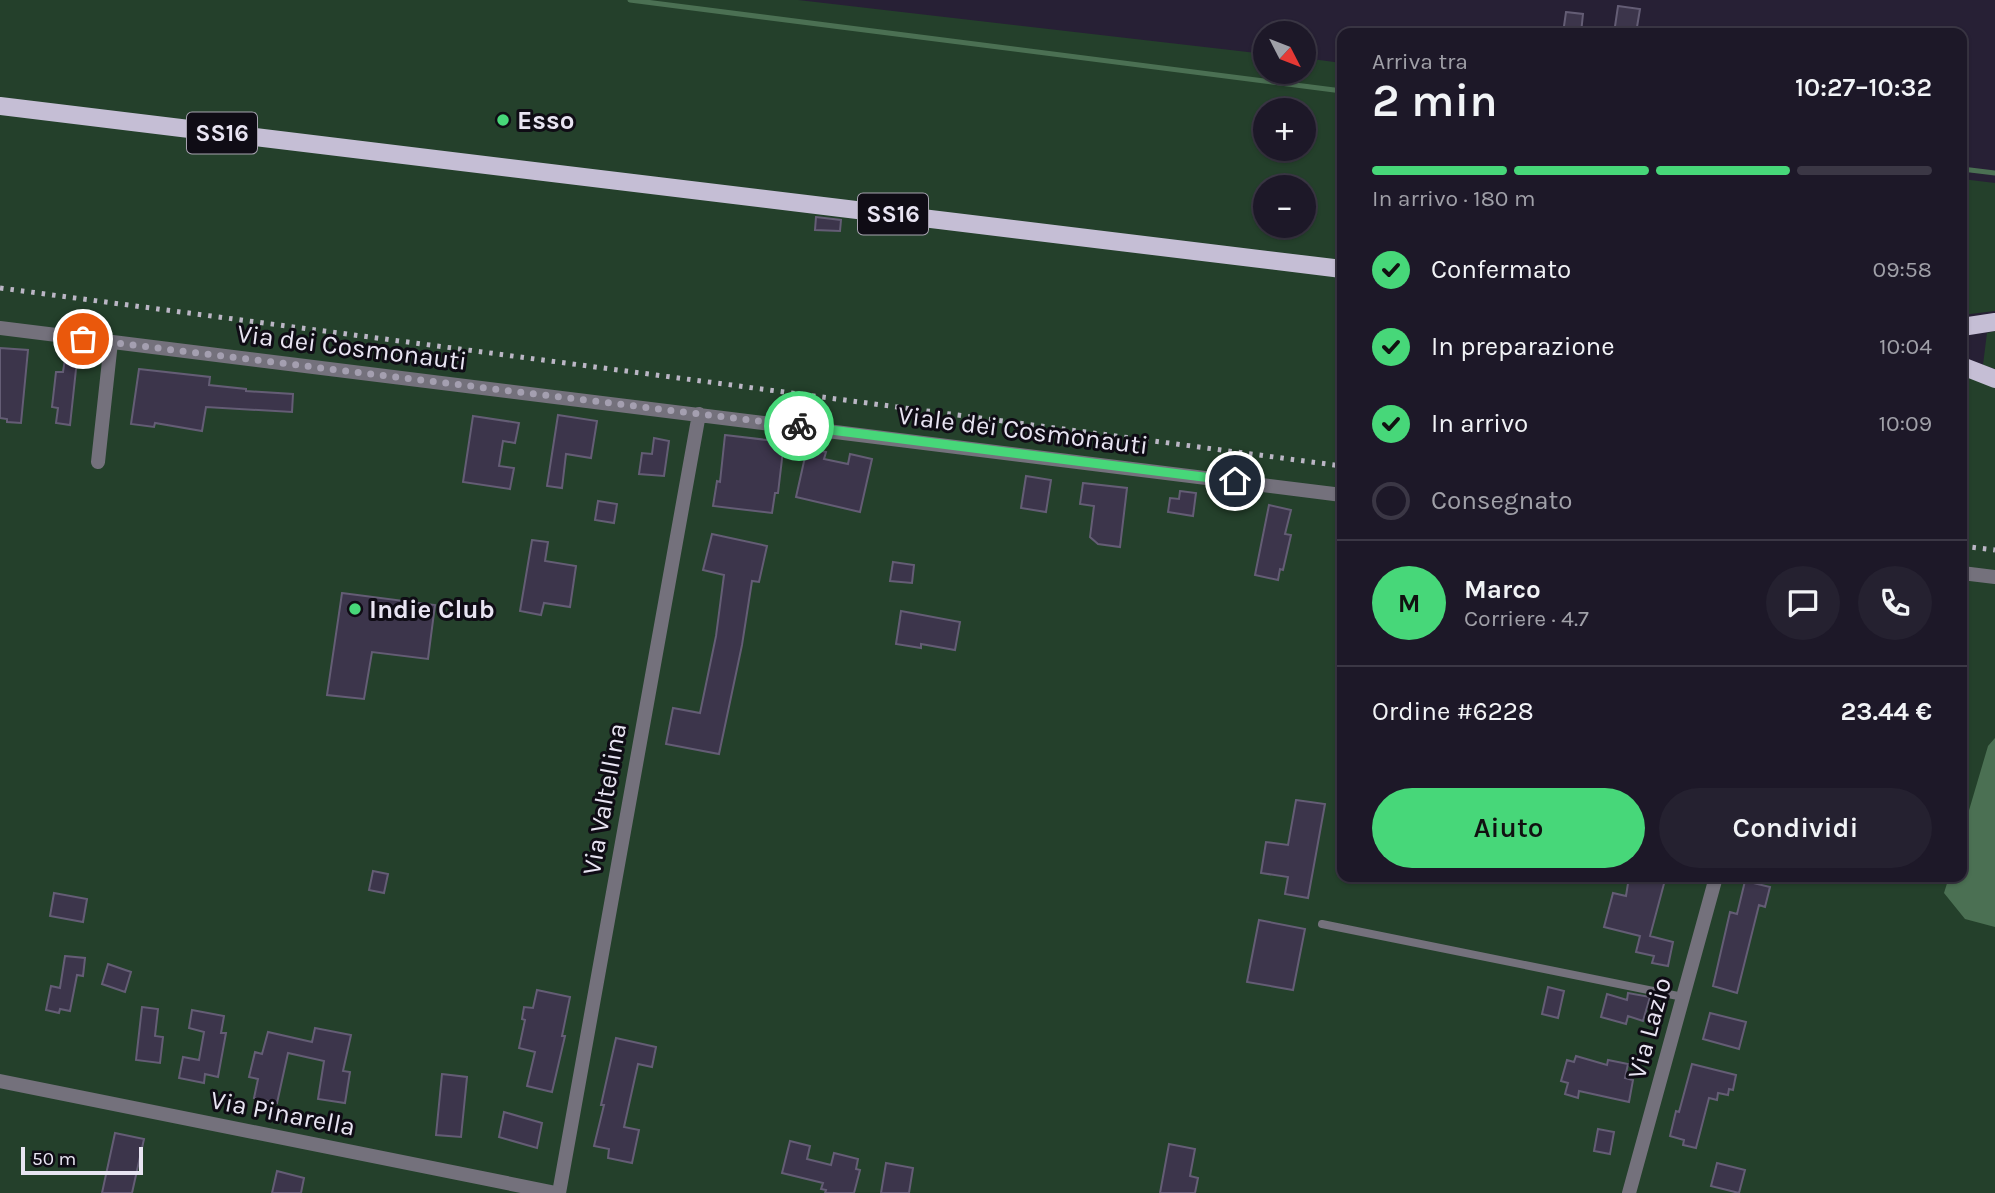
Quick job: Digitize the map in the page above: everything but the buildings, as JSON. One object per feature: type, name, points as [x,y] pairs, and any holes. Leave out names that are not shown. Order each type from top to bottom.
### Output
[{"type":"main road","name":"SS16","points":[[0,106],[1337,268]]},
{"type":"main road","points":[[1967,326],[1995,322]]},
{"type":"main road","points":[[1967,368],[1995,379]]},
{"type":"street","name":"Via dei Cosmonauti","points":[[0,328],[699,414]]},
{"type":"street","points":[[98,462],[111,342]]},
{"type":"street","name":"Viale dei Cosmonauti","points":[[699,414],[1337,494]]},
{"type":"street","name":"Via Valtellina","points":[[558,1193],[699,414]]},
{"type":"street","points":[[1967,574],[1995,577]]},
{"type":"street","name":"Via Lazio","points":[[1629,1193],[1715,882]]},
{"type":"street","name":"Via Pinarella","points":[[0,1081],[558,1193]]},
{"type":"lane","points":[[1322,924],[1683,997]]},
{"type":"shaded area","points":[[0,0],[798,0],[1253,53],[1253,84],[1316,84],[1316,60],[1337,62],[1337,882],[1967,882],[1967,377],[1995,387],[1995,1193],[0,1193]]},
{"type":"shaded area","points":[[1967,180],[1995,183],[1995,311],[1967,314]]},
{"type":"shaded area","points":[[1995,331],[1995,369],[1983,365],[1987,333]]},
{"type":"shaded area","points":[[1995,738],[1995,927],[1965,919],[1944,893],[1947,882],[1967,882],[1967,817],[1988,746]]},
{"type":"waterway","points":[[630,0],[1337,90]]},
{"type":"waterway","points":[[1967,170],[1995,173]]},
{"type":"railway","points":[[0,288],[1337,465]]},
{"type":"railway","points":[[1967,547],[1995,550]]},
{"type":"way so far","points":[[83,339],[799,426]]},
{"type":"place","name":"Esso","points":[[503,120]]},
{"type":"place","name":"Indie Club","points":[[355,609]]},
{"type":"route","points":[[799,426],[1235,481]]}]
